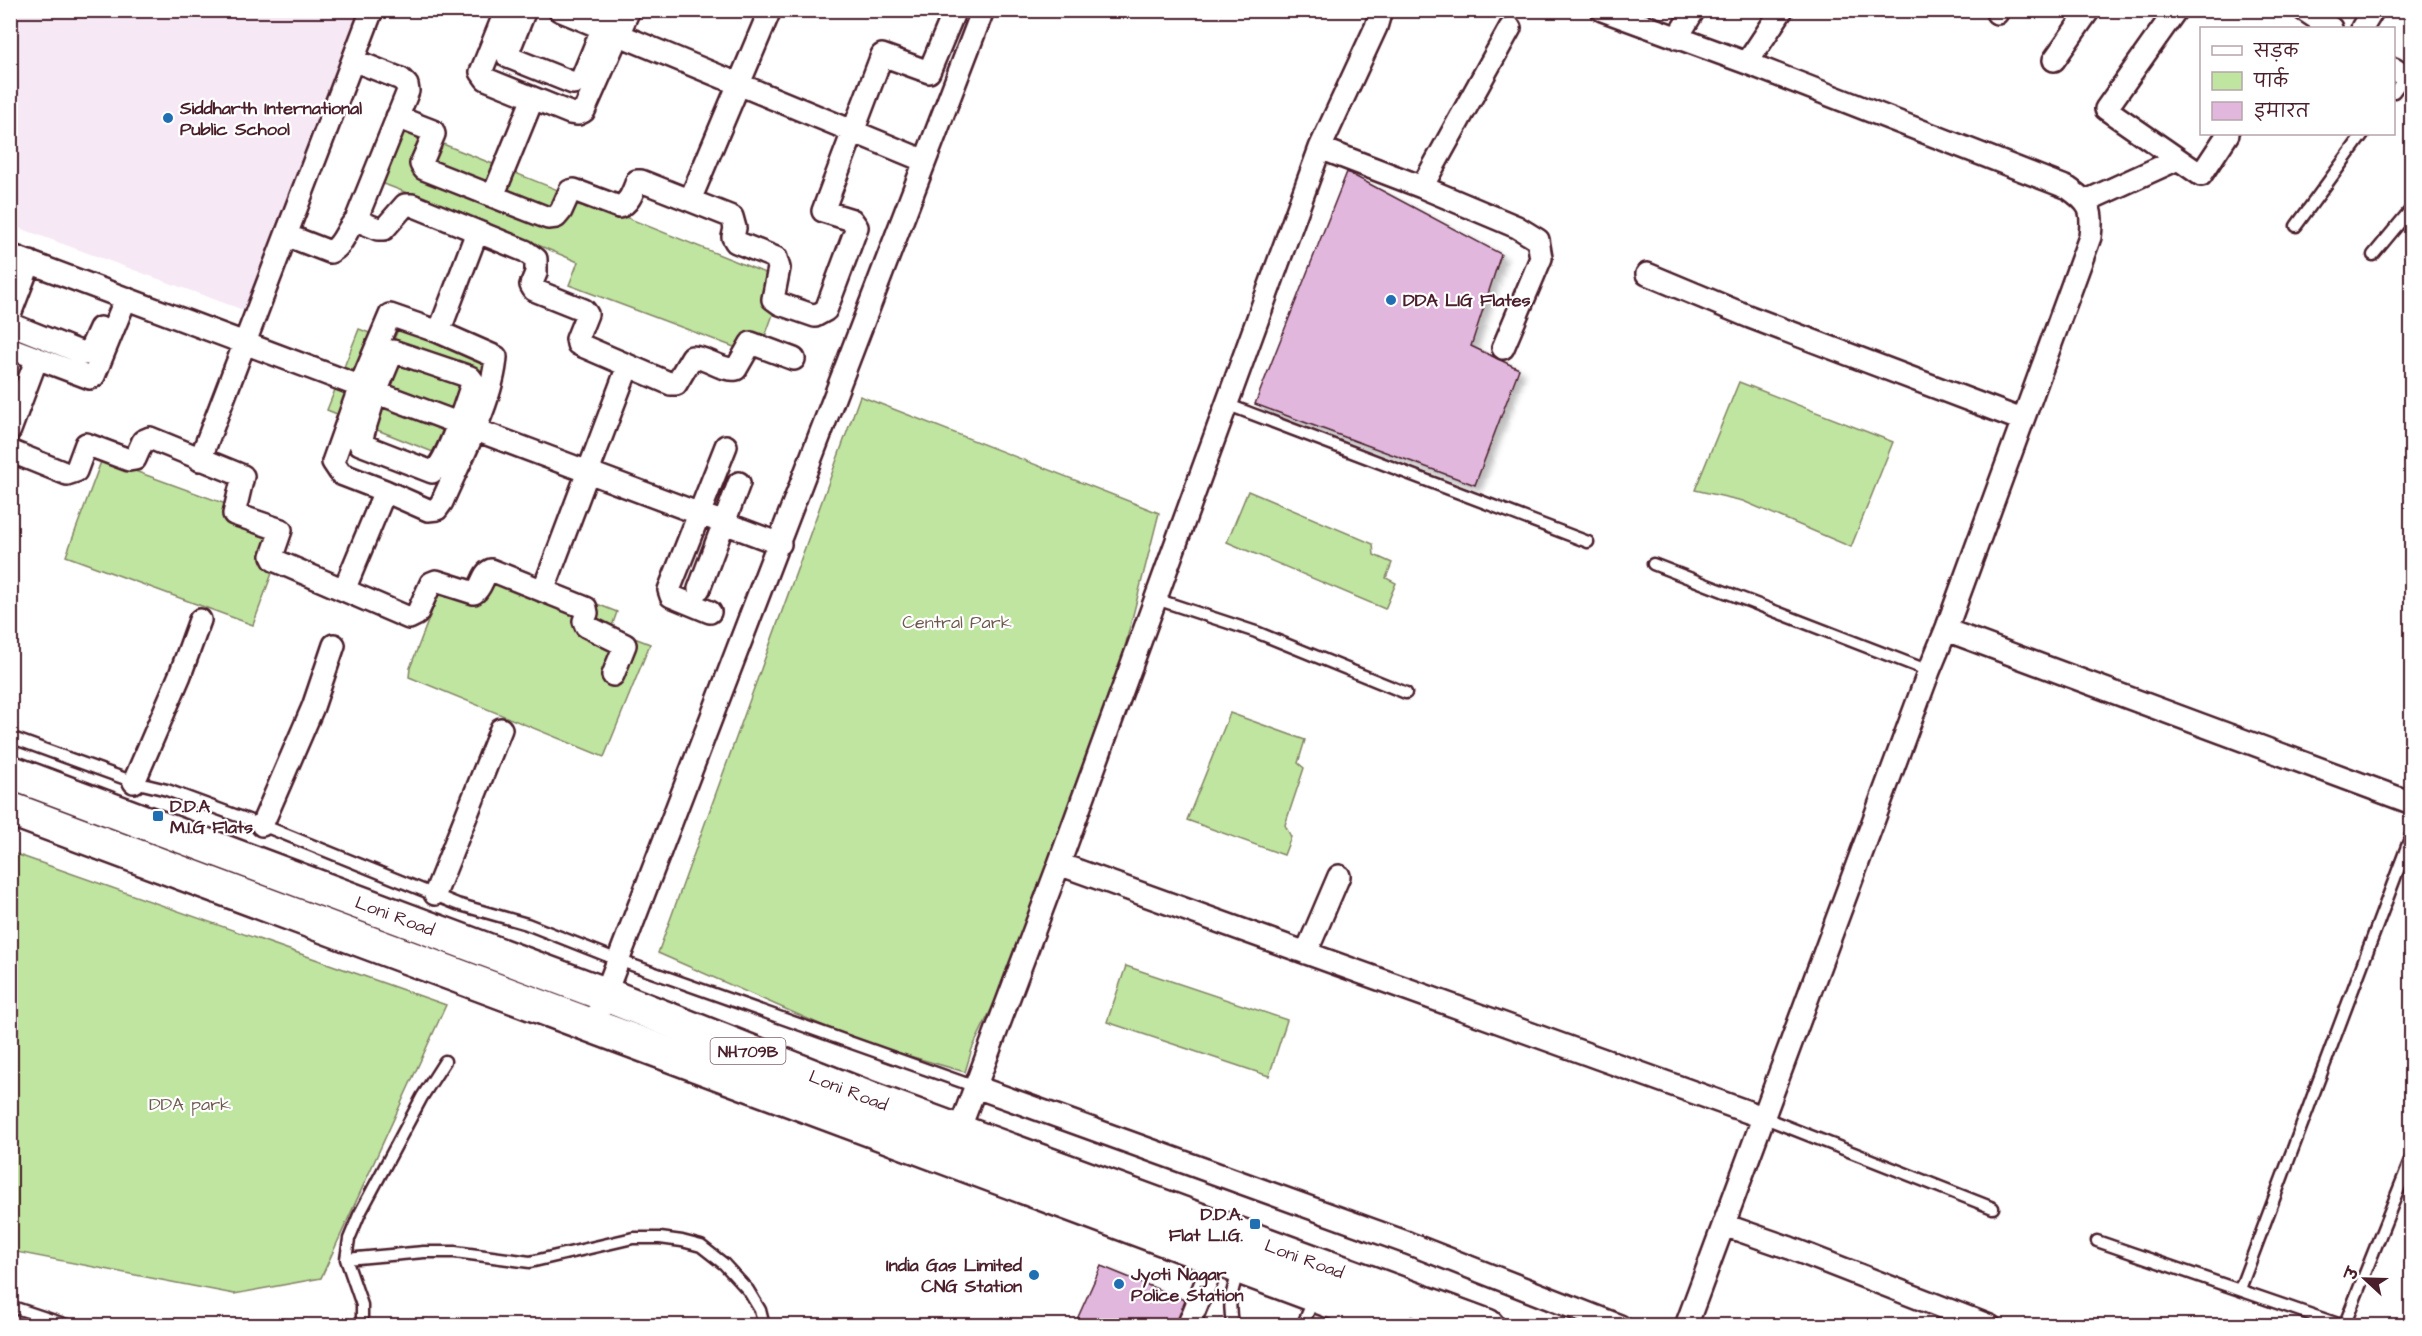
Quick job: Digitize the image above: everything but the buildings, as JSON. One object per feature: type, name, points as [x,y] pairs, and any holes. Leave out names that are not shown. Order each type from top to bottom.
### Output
[{"type":"highway","name":"Loni Road","points":[[10,772],[604,994],[1228,1262],[1322,1281],[1487,1326]]},
{"type":"highway","name":"Loni Road","points":[[10,809],[593,1026],[954,1145],[1322,1281],[1398,1326]]},
{"type":"street","points":[[200,460],[372,10]]},
{"type":"street","points":[[506,10],[481,72],[486,79],[570,113],[578,114],[584,111],[610,25]]},
{"type":"street","points":[[525,10],[508,57],[573,83],[579,82],[582,78],[610,25],[629,10]]},
{"type":"street","points":[[559,10],[610,25],[739,84],[925,161]]},
{"type":"street","points":[[690,200],[770,10]]},
{"type":"street","points":[[397,117],[433,131],[434,135],[422,164],[424,170],[548,218],[556,217],[570,191],[574,190],[619,207],[624,205],[631,197],[637,181],[732,217],[735,228],[733,237],[736,242],[776,258],[778,267],[773,299],[780,304],[815,316],[826,310],[857,227],[852,220],[823,211],[882,55],[929,72],[955,10]]},
{"type":"street","points":[[593,1026],[780,544],[983,10]]},
{"type":"street","points":[[954,1145],[1320,148],[1376,27],[1381,10]]},
{"type":"street","points":[[1677,38],[1694,10]]},
{"type":"street","points":[[1747,63],[1782,10]]},
{"type":"street","points":[[2054,60],[2089,10]]},
{"type":"street","points":[[2176,10],[2106,109],[2201,175],[2227,135]]},
{"type":"street","points":[[2363,27],[2373,10]]},
{"type":"street","points":[[1615,13],[2068,188],[2086,201],[2092,217],[2090,237],[1686,1326]]},
{"type":"street","points":[[2304,18],[2328,27]]},
{"type":"street","points":[[1422,187],[1510,28]]},
{"type":"street","points":[[286,236],[330,252],[338,249],[350,225],[356,220],[408,90],[407,85],[401,79],[353,60]]},
{"type":"street","points":[[493,196],[533,98]]},
{"type":"street","points":[[1320,148],[1517,227],[1538,240],[1541,258],[1503,348]]},
{"type":"street","points":[[2086,201],[2178,159]]},
{"type":"street","points":[[356,220],[378,229],[384,229],[405,205],[411,205],[525,251],[536,259],[536,273],[531,285],[534,290],[584,310],[587,314],[577,339],[578,344],[670,384],[676,384],[692,357],[706,359],[731,370],[736,369],[751,342],[794,359]]},
{"type":"street","points":[[440,332],[477,232]]},
{"type":"street","points":[[10,314],[15,257],[780,544]]},
{"type":"street","points":[[1647,274],[1750,317],[2022,420]]},
{"type":"street","points":[[10,324],[85,354],[89,352],[120,296]]},
{"type":"street","points":[[10,348],[90,378],[94,376],[120,296]]},
{"type":"street","points":[[390,315],[440,332],[496,357],[491,384],[466,427],[439,466],[432,472],[361,446],[359,441],[368,389],[390,315]]},
{"type":"street","points":[[393,351],[470,377],[473,381],[466,427],[442,502],[437,509],[428,510],[341,474],[333,462],[368,389],[393,351]]},
{"type":"street","points":[[10,430],[37,358]]},
{"type":"street","points":[[543,591],[628,366]]},
{"type":"street","points":[[10,452],[67,474],[76,471],[86,444],[129,460],[135,459],[143,441],[150,438],[243,476],[234,514],[281,531],[272,556],[274,560],[409,618],[417,614],[431,584],[436,581],[474,592],[478,590],[487,572],[491,570],[586,608],[584,621],[586,626],[626,645],[613,675]]},
{"type":"street","points":[[710,612],[671,596],[669,590],[726,446]]},
{"type":"street","points":[[699,589],[739,483]]},
{"type":"street","points":[[344,590],[385,491]]},
{"type":"street","points":[[134,782],[180,675],[200,620]]},
{"type":"street","points":[[1946,630],[2412,802]]},
{"type":"street","points":[[262,825],[313,706],[334,645]]},
{"type":"street","points":[[435,894],[501,729]]},
{"type":"street","points":[[1059,864],[1764,1118]]},
{"type":"street","points":[[1306,953],[1339,876]]},
{"type":"street","points":[[976,1087],[1408,1243],[1620,1326]]},
{"type":"street","points":[[1724,1225],[1790,1248],[1990,1326]]},
{"type":"street","points":[[1188,1326],[1228,1262]]},
{"type":"lane","points":[[2296,226],[2363,135]]},
{"type":"lane","points":[[2373,255],[2412,208]]},
{"type":"lane","points":[[1226,404],[1588,542]]},
{"type":"lane","points":[[1653,564],[1929,671]]},
{"type":"lane","points":[[1156,599],[1256,632],[1406,693]]},
{"type":"lane","points":[[10,737],[262,825],[457,904],[527,924],[618,960],[976,1087]]},
{"type":"lane","points":[[2240,1289],[2412,833]]},
{"type":"lane","points":[[359,1326],[362,1320],[362,1305],[346,1259],[349,1239],[359,1215],[422,1097],[445,1061]]},
{"type":"lane","points":[[1764,1118],[1994,1208]]},
{"type":"lane","points":[[2097,1241],[2344,1326],[2412,1156]]},
{"type":"lane","points":[[346,1259],[445,1252],[530,1262],[633,1238],[682,1241],[701,1246],[724,1264],[748,1290],[759,1310],[764,1326]]},
{"type":"lane","points":[[1228,1262],[1232,1291],[1229,1311],[1233,1326]]},
{"type":"lane","points":[[1302,1326],[1322,1281]]},
{"type":"lane","points":[[10,1306],[70,1326]]},
{"type":"shaded area","name":"Siddharth International Public School","points":[[10,11],[370,11],[246,311],[11,225]]},
{"type":"green space","points":[[390,109],[428,138],[785,281],[758,356],[569,285],[578,262],[491,225],[363,176]]},
{"type":"green space","points":[[405,312],[491,346],[448,458],[327,410],[359,329],[393,342]]},
{"type":"green space","points":[[1739,382],[1893,442],[1851,547],[1743,501],[1695,490]]},
{"type":"green space","name":"Central Park","points":[[860,396],[1159,513],[1120,666],[1002,987],[972,1049],[965,1072],[858,1041],[658,953]]},
{"type":"green space","points":[[102,459],[289,527],[253,625],[66,556]]},
{"type":"green space","points":[[1248,491],[1373,544],[1374,555],[1392,563],[1386,578],[1396,583],[1385,609],[1227,542]]},
{"type":"green space","points":[[499,565],[617,612],[611,629],[650,644],[604,757],[409,677],[410,668],[443,582],[486,599]]},
{"type":"green space","points":[[1230,713],[1305,740],[1298,763],[1304,768],[1285,825],[1291,837],[1284,855],[1187,820]]},
{"type":"green space","name":"DDA park","points":[[10,852],[446,1005],[321,1278],[234,1294],[11,1251]]},
{"type":"green space","points":[[1126,966],[1287,1020],[1269,1076],[1107,1022]]},
{"type":"place","name":"Siddharth International Public School","points":[[168,118]]},
{"type":"place","name":"DDA LIG Flates","points":[[1391,300]]},
{"type":"place","name":"D.D.A M.I.G Flats","points":[[158,816]]},
{"type":"place","name":"D.D.A. Flat L.I.G.","points":[[1255,1224]]},
{"type":"place","name":"India Gas Limited CNG Station","points":[[1034,1275]]},
{"type":"place","name":"Jyoti Nagar Police Station","points":[[1119,1284]]}]
